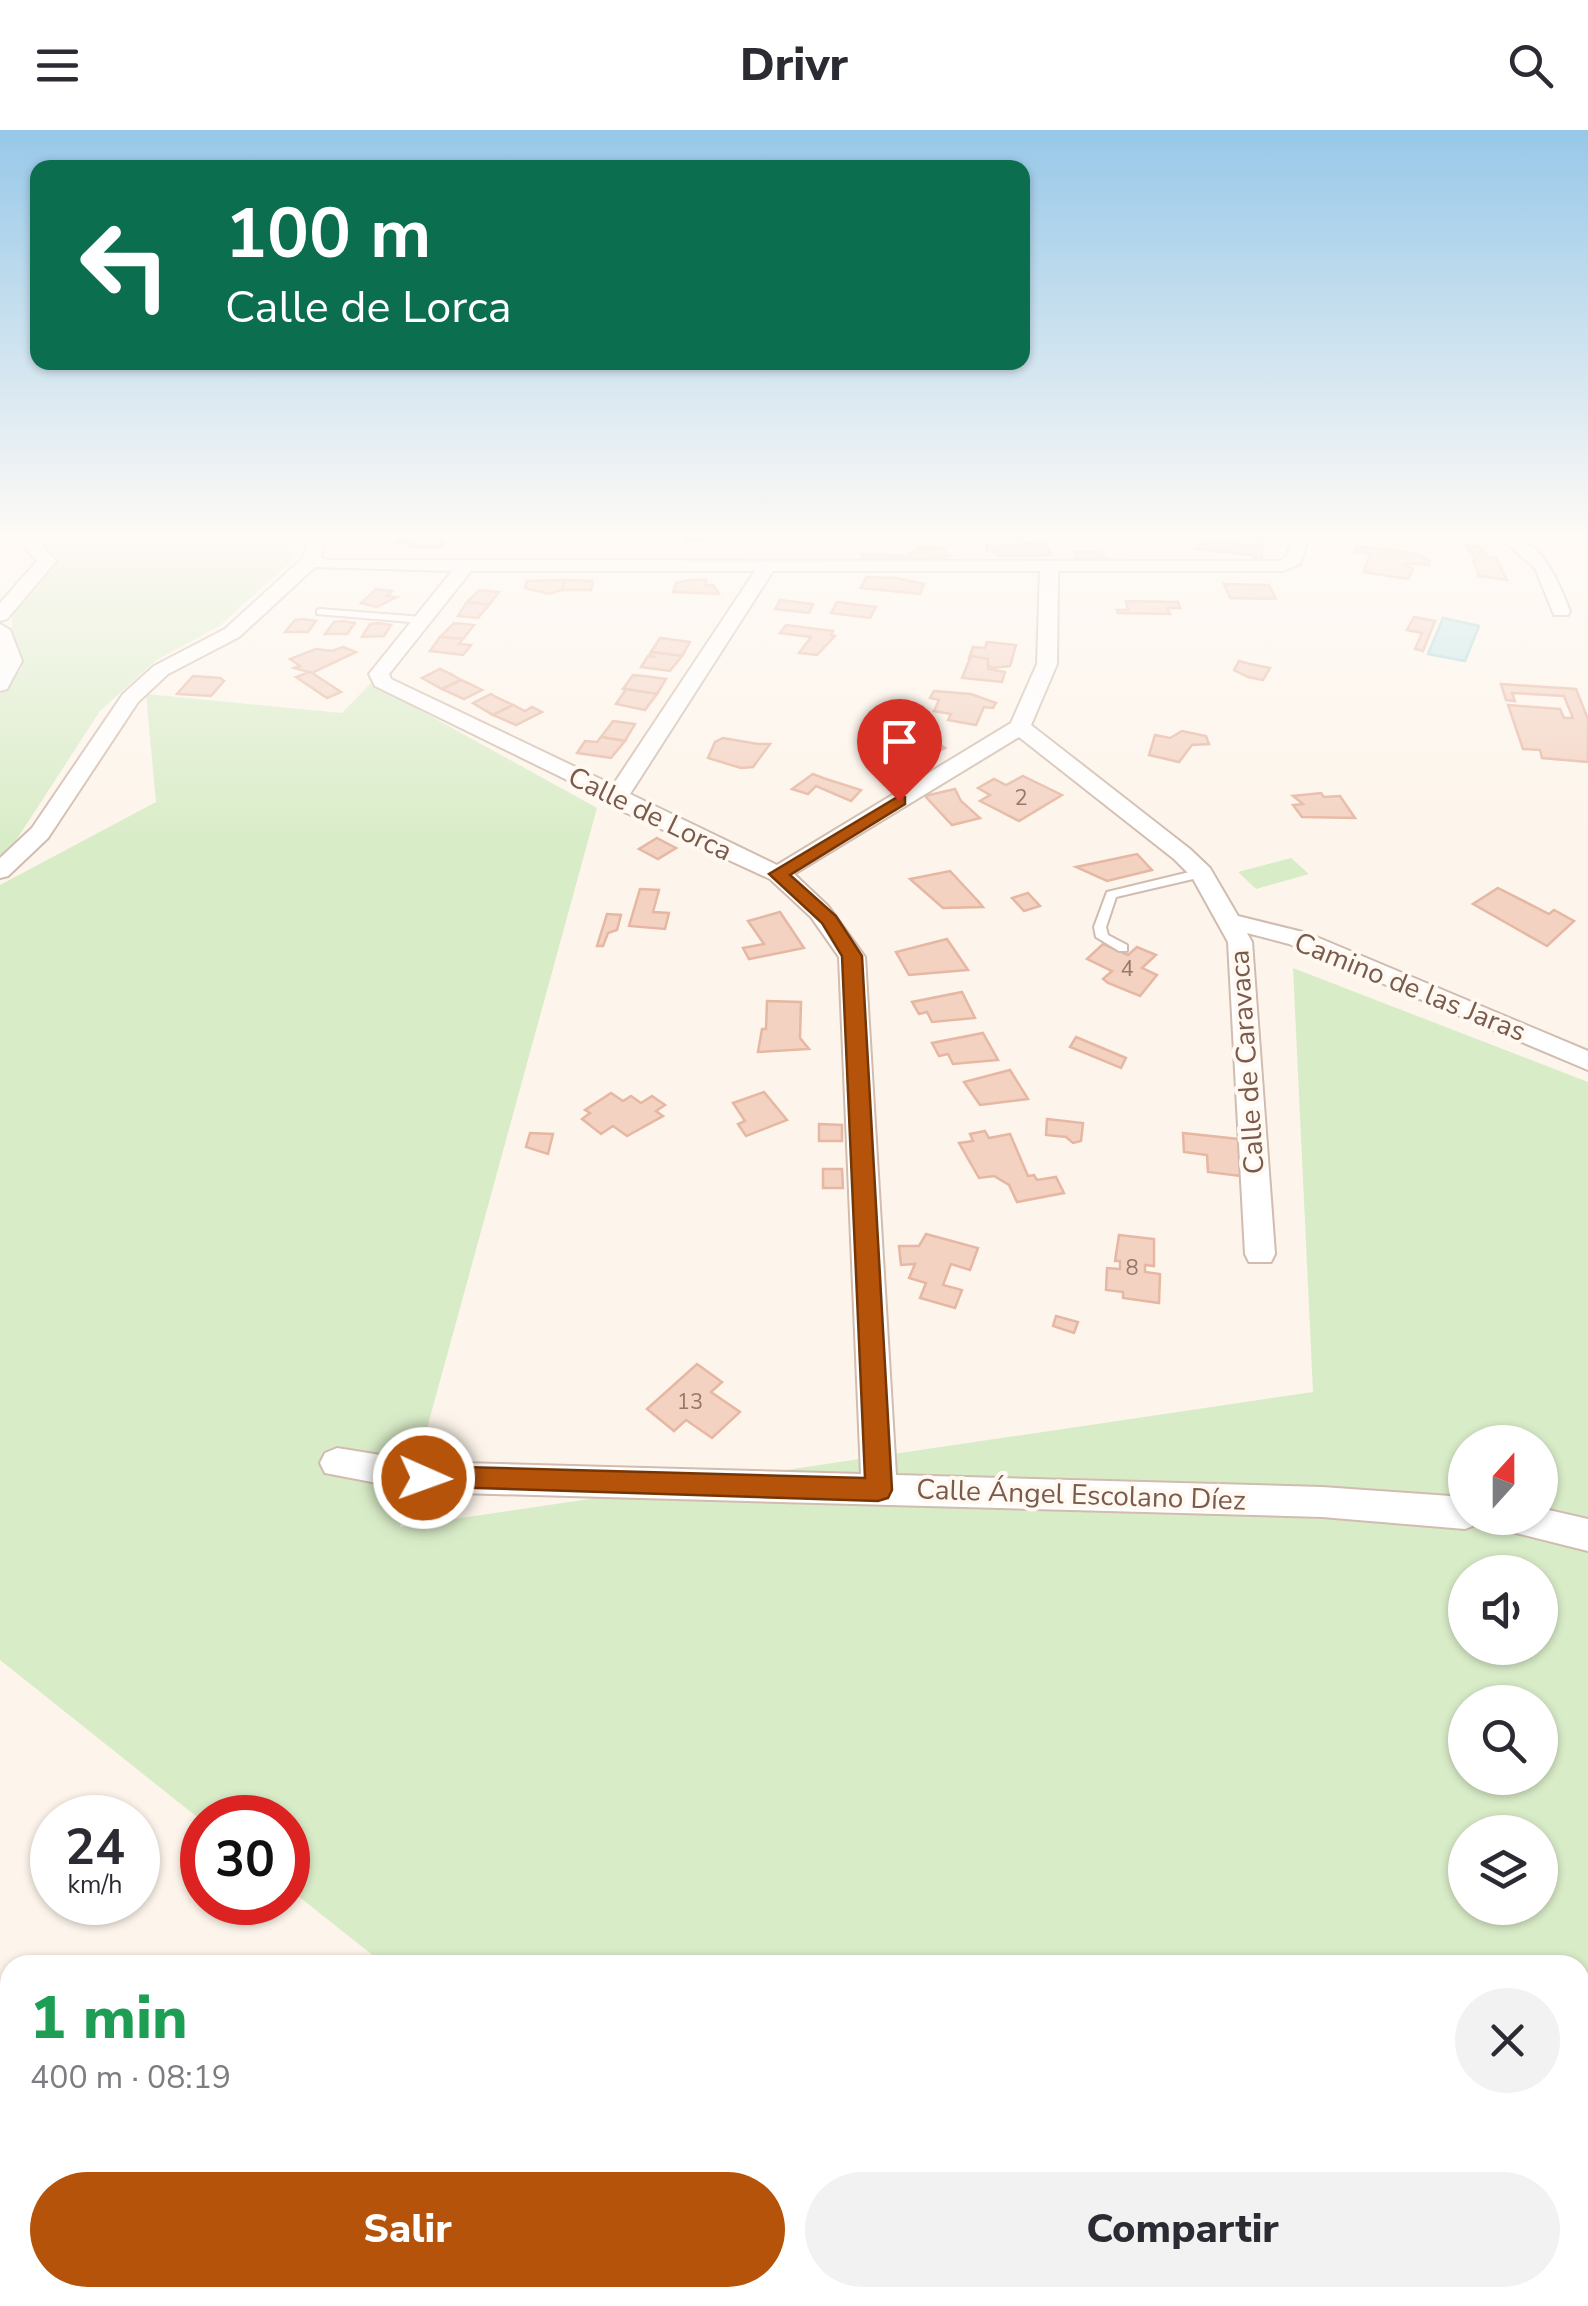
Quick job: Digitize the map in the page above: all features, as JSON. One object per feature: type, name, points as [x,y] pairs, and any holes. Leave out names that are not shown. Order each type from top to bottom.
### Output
[{"type":"street","points":[[0,685],[12,661],[3,637]]},
{"type":"street","points":[[0,871],[40,833],[130,698],[161,670],[224,637]]},
{"type":"street","name":"Calle de Lorca","points":[[409,637],[379,674],[382,682],[778,874],[801,890],[829,920],[852,956],[878,1490]]},
{"type":"street","points":[[615,798],[721,637]]},
{"type":"street","points":[[778,874],[1020,727],[1047,664],[1048,637]]},
{"type":"street","name":"Calle de Caravaca","points":[[1020,727],[1202,873],[1240,942],[1260,1254]]},
{"type":"street","name":"Camino de las Jaras","points":[[1230,922],[1298,938],[1588,1060]]},
{"type":"street","name":"Calle Ángel Escolano Díez","points":[[337,1463],[424,1478],[1322,1502],[1448,1512]]},
{"type":"street","points":[[1558,1528],[1588,1535]]},
{"type":"lane","points":[[1123,948],[1102,936],[1100,927],[1111,894],[1202,873]]},
{"type":"green space","points":[[13,637],[200,637],[155,661],[100,711],[0,865],[0,694],[22,668]]},
{"type":"green space","points":[[371,683],[597,808],[400,1527],[1313,1392],[1293,968],[1588,1082],[1588,1955],[372,1955],[310,1905],[310,1795],[180,1795],[180,1803],[0,1660],[0,885],[156,802],[146,694],[342,713]]},
{"type":"green space","points":[[1291,858],[1309,874],[1256,889],[1238,872]]},
{"type":"water","points":[[1435,637],[1475,637],[1465,661],[1428,654]]},
{"type":"building","points":[[440,637],[463,639],[459,644],[471,645],[463,655],[430,651]]},
{"type":"building","points":[[807,637],[834,637],[817,655],[799,653],[811,637]]},
{"type":"building","points":[[1420,637],[1429,637],[1423,651],[1415,649]]},
{"type":"building","points":[[660,638],[690,642],[682,656],[651,652]]},
{"type":"building","points":[[987,642],[1016,645],[1010,666],[993,668],[986,665],[988,659],[969,658],[973,647],[985,648]]},
{"type":"building","points":[[343,647],[356,652],[312,673],[294,668],[300,666],[290,659],[316,649],[332,651]]},
{"type":"building","points":[[651,652],[682,656],[670,671],[641,667],[648,656],[656,657],[649,656]]},
{"type":"building","points":[[971,656],[988,659],[988,669],[1005,672],[1002,682],[962,678]]},
{"type":"building","points":[[1239,661],[1270,668],[1263,680],[1248,677],[1234,670]]},
{"type":"building","points":[[440,669],[461,680],[442,689],[422,678]]},
{"type":"building","points":[[309,672],[341,692],[327,698],[296,677]]},
{"type":"building","points":[[633,675],[666,679],[657,694],[623,689]]},
{"type":"building","points":[[193,676],[224,681],[211,696],[177,694]]},
{"type":"building","points":[[461,680],[482,690],[464,699],[442,689]]},
{"type":"building","points":[[1501,684],[1576,689],[1588,719],[1588,762],[1542,758],[1540,750],[1523,749],[1508,705],[1560,709],[1564,718],[1573,718],[1564,696],[1512,693],[1515,701],[1506,700]]},
{"type":"building","points":[[626,689],[657,694],[645,710],[616,704]]},
{"type":"building","points":[[934,691],[971,694],[996,703],[993,708],[984,707],[976,725],[948,720],[951,714],[934,711],[939,700],[930,698]]},
{"type":"building","points":[[491,694],[513,705],[493,715],[473,703]]},
{"type":"building","points":[[513,705],[525,711],[532,707],[542,712],[516,725],[493,715]]},
{"type":"building","points":[[613,721],[635,724],[625,741],[601,737]]},
{"type":"building","points":[[1182,731],[1206,736],[1209,744],[1192,745],[1179,762],[1149,755],[1155,735],[1170,738]]},
{"type":"building","points":[[914,732],[945,748],[912,763],[887,749],[901,742],[895,739]]},
{"type":"building","points":[[601,737],[625,741],[611,758],[577,753],[585,741],[597,742]]},
{"type":"building","points":[[723,738],[770,744],[753,767],[741,768],[708,758],[715,742]]},
{"type":"building","points":[[813,774],[861,790],[851,801],[816,786],[808,794],[792,789]]},
{"type":"building","points":[[1023,776],[1062,795],[1019,821],[980,801],[990,795],[978,788],[994,779],[1006,785]]},
{"type":"building","points":[[955,789],[961,801],[980,818],[952,825],[925,796]]},
{"type":"building","points":[[1321,793],[1324,797],[1340,796],[1355,818],[1302,817],[1293,805],[1303,804],[1293,796]]},
{"type":"building","points":[[657,838],[676,848],[658,859],[639,849]]},
{"type":"building","points":[[1137,854],[1152,870],[1107,881],[1076,867]]},
{"type":"building","points":[[950,871],[983,907],[943,908],[910,879]]},
{"type":"building","points":[[1498,888],[1549,914],[1554,910],[1574,921],[1547,946],[1473,904]]},
{"type":"building","points":[[640,889],[659,890],[653,912],[669,913],[665,929],[629,926]]},
{"type":"building","points":[[1028,893],[1040,906],[1024,911],[1012,898]]},
{"type":"building","points":[[780,912],[804,948],[749,959],[743,948],[764,944],[748,921]]},
{"type":"building","points":[[607,914],[621,915],[617,930],[608,933],[603,946],[597,946]]},
{"type":"building","points":[[947,939],[968,970],[909,975],[896,952]]},
{"type":"building","points":[[1103,944],[1128,955],[1137,947],[1156,955],[1142,968],[1157,975],[1140,996],[1108,983],[1103,979],[1112,971],[1087,959]]},
{"type":"building","points":[[962,992],[975,1018],[932,1022],[927,1012],[919,1014],[912,1002]]},
{"type":"building","points":[[767,1001],[801,1002],[800,1038],[809,1049],[758,1052],[762,1029],[766,1029]]},
{"type":"building","points":[[983,1033],[998,1060],[953,1064],[948,1054],[939,1056],[932,1043]]},
{"type":"building","points":[[1076,1037],[1126,1058],[1121,1068],[1070,1047]]},
{"type":"building","points":[[1010,1070],[1028,1099],[980,1105],[964,1082]]},
{"type":"building","points":[[764,1092],[787,1120],[746,1136],[738,1124],[745,1121],[733,1103]]},
{"type":"building","points":[[611,1093],[623,1101],[631,1096],[641,1103],[652,1096],[665,1105],[656,1111],[663,1116],[627,1136],[613,1126],[601,1134],[582,1119],[590,1113],[585,1110]]},
{"type":"building","points":[[1047,1119],[1083,1123],[1081,1141],[1073,1143],[1066,1137],[1046,1135]]},
{"type":"building","points":[[819,1124],[842,1125],[842,1141],[819,1141]]},
{"type":"building","points":[[985,1131],[989,1138],[1010,1134],[1028,1176],[1034,1175],[1037,1180],[1056,1177],[1064,1193],[1017,1202],[1009,1185],[994,1176],[979,1178],[959,1143],[973,1141],[970,1134]]},
{"type":"building","points":[[530,1133],[553,1134],[548,1154],[526,1147]]},
{"type":"building","points":[[1183,1133],[1238,1139],[1241,1176],[1208,1172],[1207,1155],[1184,1152]]},
{"type":"building","points":[[823,1169],[842,1169],[843,1188],[823,1188]]},
{"type":"building","points":[[926,1234],[978,1248],[970,1270],[951,1264],[943,1285],[962,1290],[955,1308],[920,1298],[926,1283],[909,1278],[915,1264],[901,1265],[899,1246],[919,1246]]},
{"type":"building","points":[[1119,1235],[1154,1239],[1154,1266],[1145,1265],[1145,1272],[1160,1274],[1159,1303],[1123,1298],[1123,1292],[1106,1290],[1107,1268],[1120,1269],[1120,1261],[1115,1261]]},
{"type":"building","points":[[1056,1316],[1078,1322],[1074,1333],[1053,1326]]},
{"type":"building","points":[[697,1364],[722,1382],[711,1392],[740,1412],[712,1438],[686,1420],[674,1431],[647,1409]]},
{"type":"route","points":[[424,1478],[878,1490],[852,956],[829,920],[801,890],[778,874],[899,801]]}]
